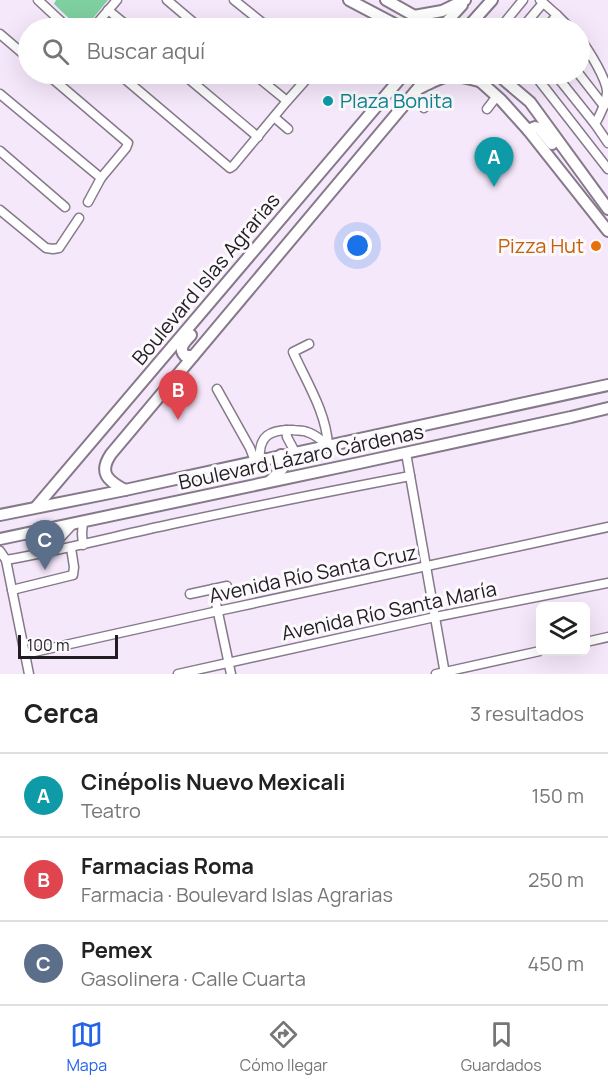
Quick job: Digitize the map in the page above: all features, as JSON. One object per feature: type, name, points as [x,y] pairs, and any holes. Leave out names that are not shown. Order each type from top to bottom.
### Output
[{"type":"main road","points":[[349,0],[381,18]]},
{"type":"main road","points":[[386,0],[418,18]]},
{"type":"main road","points":[[414,16],[442,11],[466,0]]},
{"type":"main road","points":[[450,18],[466,0]]},
{"type":"main road","points":[[476,18],[489,4]]},
{"type":"main road","name":"Boulevard Islas Agrarias","points":[[36,507],[395,84]]},
{"type":"main road","name":"Boulevard Islas Agrarias","points":[[125,490],[105,474],[107,459],[421,84]]},
{"type":"main road","points":[[415,91],[428,84]]},
{"type":"main road","points":[[484,84],[528,130],[607,229]]},
{"type":"main road","points":[[512,84],[530,102],[608,209]]},
{"type":"main road","points":[[528,130],[539,128],[560,154],[571,158]]},
{"type":"main road","points":[[329,194],[333,180],[349,159],[349,155],[341,148]]},
{"type":"main road","points":[[193,356],[184,356],[181,349],[211,310],[212,300]]},
{"type":"main road","name":"Boulevard Lázaro Cárdenas","points":[[0,515],[608,385]]},
{"type":"main road","name":"Boulevard Lázaro Cárdenas","points":[[0,539],[608,408]]},
{"type":"main road","points":[[267,483],[282,469],[281,455]]},
{"type":"street","points":[[101,18],[117,0]]},
{"type":"street","points":[[166,0],[188,18]]},
{"type":"street","points":[[234,0],[256,18]]},
{"type":"street","points":[[508,18],[523,0]]},
{"type":"street","points":[[529,18],[542,1],[560,18]]},
{"type":"street","points":[[44,2],[59,18]]},
{"type":"street","points":[[108,10],[118,18]]},
{"type":"street","points":[[0,34],[18,49]]},
{"type":"street","points":[[590,54],[608,91],[595,124]]},
{"type":"street","points":[[59,84],[128,143],[101,178],[88,202]]},
{"type":"street","points":[[131,84],[230,168],[302,84]]},
{"type":"street","points":[[195,84],[258,137]]},
{"type":"street","points":[[266,84],[286,101]]},
{"type":"street","points":[[542,84],[608,169]]},
{"type":"street","points":[[563,84],[608,143]]},
{"type":"street","points":[[587,84],[604,106]]},
{"type":"street","points":[[415,91],[424,108]]},
{"type":"street","points":[[0,94],[101,178]]},
{"type":"street","points":[[487,109],[497,96]]},
{"type":"street","points":[[274,117],[288,129]]},
{"type":"street","points":[[0,151],[65,207]]},
{"type":"street","points":[[0,210],[46,248],[53,249],[59,248],[79,218]]},
{"type":"street","points":[[309,344],[293,352],[318,404],[327,430],[328,446]]},
{"type":"street","points":[[217,389],[257,460]]},
{"type":"street","points":[[286,430],[295,452]]},
{"type":"street","points":[[257,460],[259,447],[266,436],[274,431],[308,432],[328,446]]},
{"type":"street","points":[[406,453],[435,617],[442,673],[536,652]]},
{"type":"street","points":[[6,560],[410,476]]},
{"type":"street","points":[[50,551],[60,538],[78,522],[83,545]]},
{"type":"street","name":"Avenida Río Santa Cruz","points":[[25,654],[608,528]]},
{"type":"street","points":[[25,533],[50,551]]},
{"type":"street","points":[[12,590],[73,575],[71,548]]},
{"type":"street","points":[[0,551],[6,560],[29,674]]},
{"type":"street","name":"Avenida Río Santa María","points":[[178,674],[435,617],[608,583]]},
{"type":"street","points":[[190,594],[227,586]]},
{"type":"street","points":[[213,589],[231,674]]},
{"type":"street","points":[[590,641],[608,637]]},
{"type":"green space","points":[[56,0],[108,0],[93,18],[69,18],[54,4]]},
{"type":"place","name":"Plaza Bonita","points":[[328,101]]},
{"type":"place","name":"Cinépolis Nuevo Mexicali","points":[[494,187]]},
{"type":"place","name":"Pizza Hut","points":[[596,246]]},
{"type":"place","name":"Farmacias Roma","points":[[178,420]]},
{"type":"place","name":"Pemex","points":[[45,570]]}]
